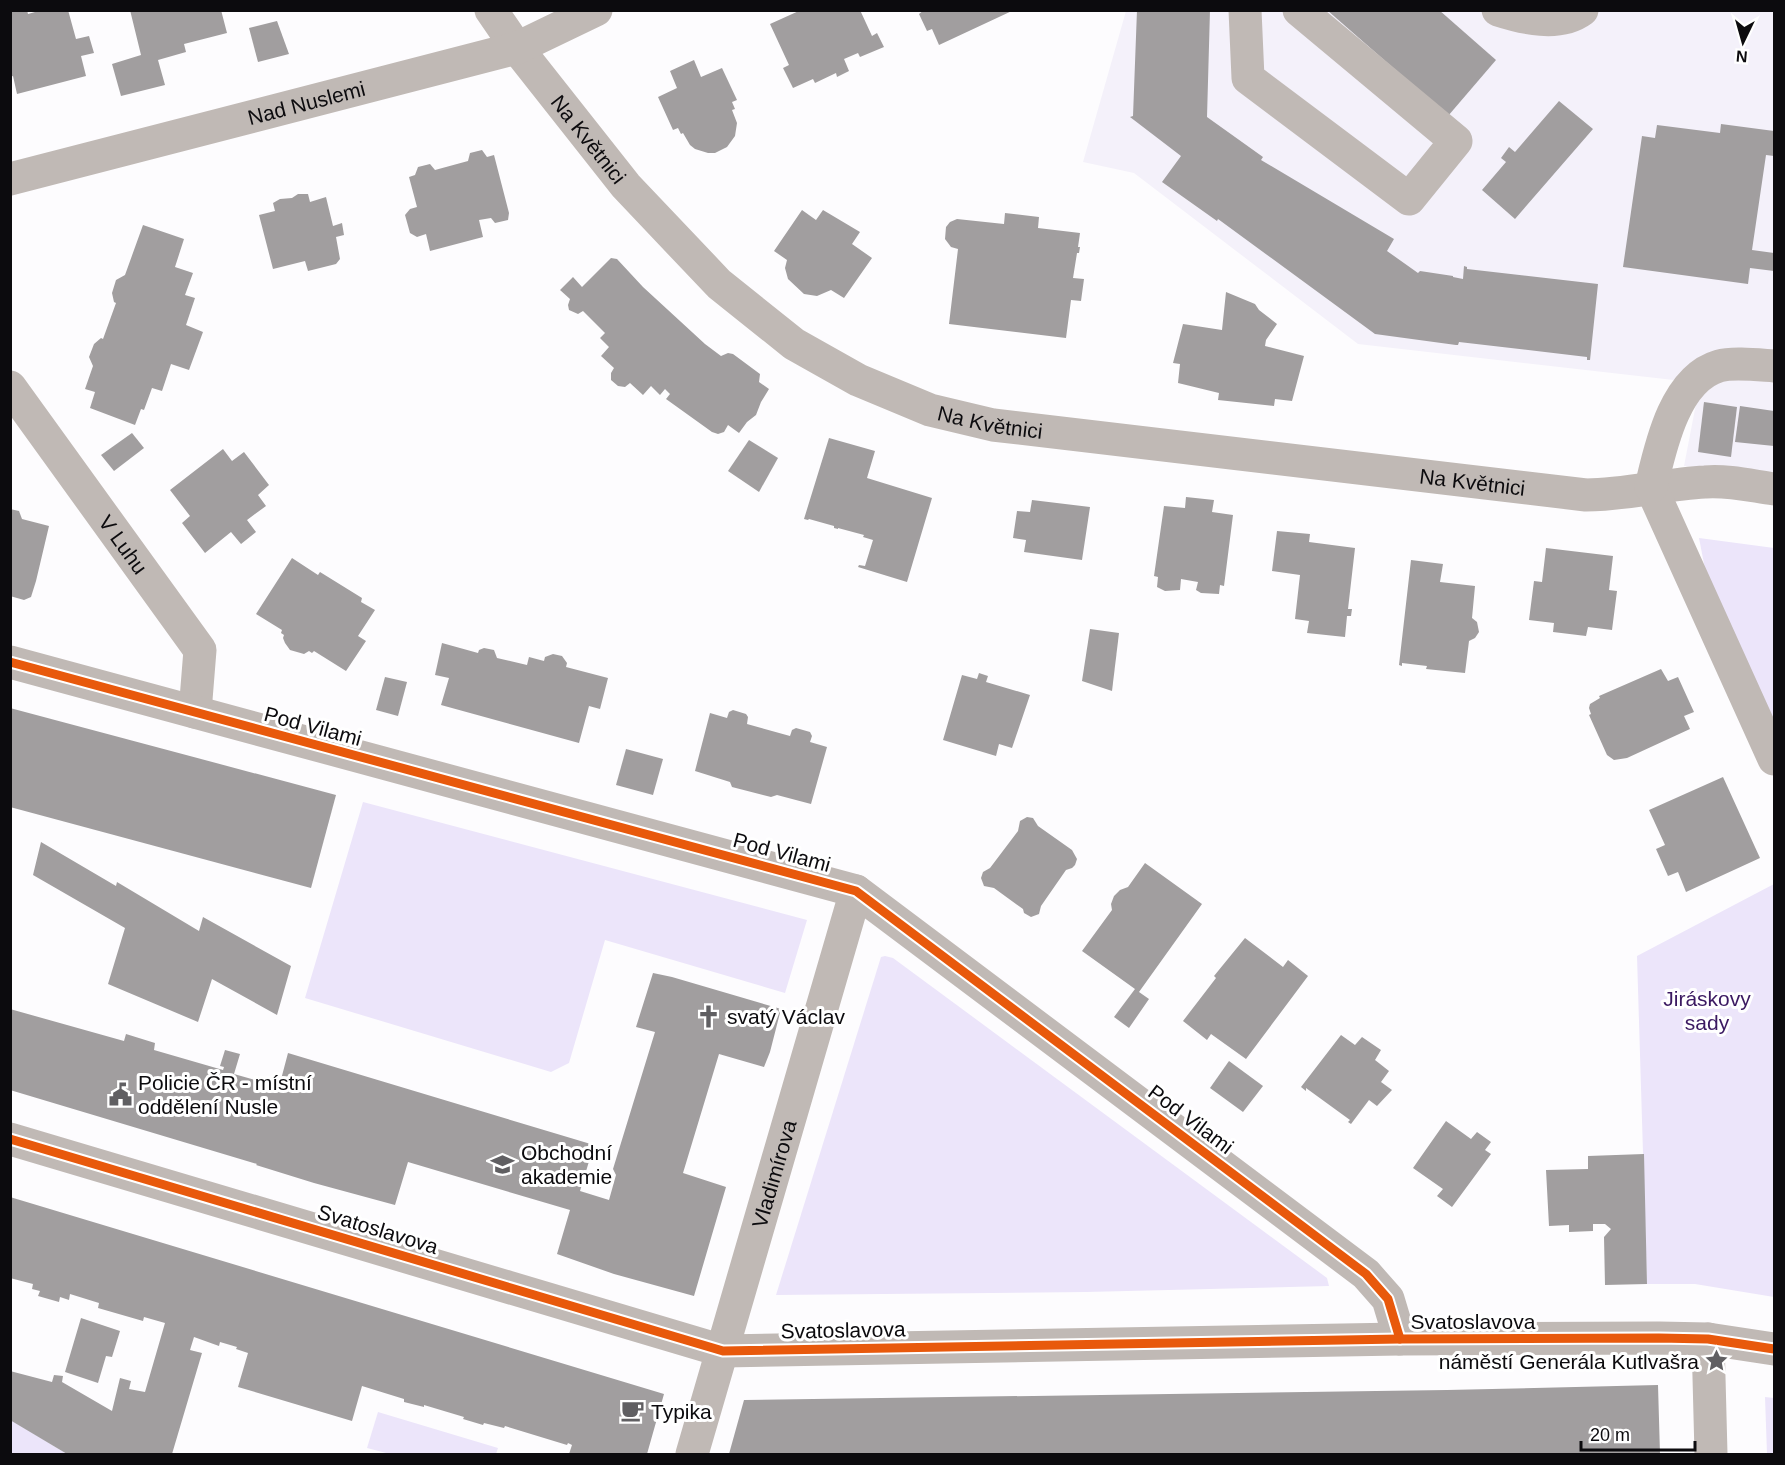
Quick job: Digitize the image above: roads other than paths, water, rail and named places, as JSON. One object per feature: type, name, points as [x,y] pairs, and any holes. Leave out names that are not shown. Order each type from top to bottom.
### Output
[{"type":"street","name":"Na Květnici","points":[[491,10],[517,48],[626,186],[719,284],[794,344],[858,380],[930,410],[993,425],[1586,495],[1610,495],[1651,487],[1708,482],[1774,489]]},
{"type":"street","name":"Nad Nuslemi","points":[[10,179],[517,48],[596,10]]},
{"type":"street","points":[[1245,10],[1248,78],[1409,199],[1456,141],[1299,10]]},
{"type":"street","points":[[1498,10],[1538,20],[1574,17],[1582,10]]},
{"type":"street","points":[[1774,366],[1721,365],[1712,369],[1692,385],[1675,408],[1667,427],[1651,487],[1774,759]]},
{"type":"street","name":"V Luhu","points":[[10,387],[200,650],[195,712]]},
{"type":"street","name":"Pod Vilami","points":[[10,662],[856,891],[1366,1274],[1388,1299],[1400,1339]]},
{"type":"street","name":"Vladimírova","points":[[692,1455],[856,891]]},
{"type":"street","name":"Svatoslavova","points":[[10,1139],[723,1351],[1400,1339],[1708,1339]]},
{"type":"street","points":[[1711,1455],[1708,1339],[1774,1349]]},
{"type":"place","name":"svatý Václav","points":[[709,1016]]},
{"type":"place","name":"Policie ČR - místní oddělení Nusle","points":[[120,1094]]},
{"type":"place","name":"Obchodní akademie","points":[[503,1164]]},
{"type":"place","name":"náměstí Generála Kutlvašra","points":[[1717,1361]]},
{"type":"place","name":"Typika","points":[[633,1411]]},
{"type":"park label","name":"Jiráskovy sady","points":[[1707,1010]]}]
